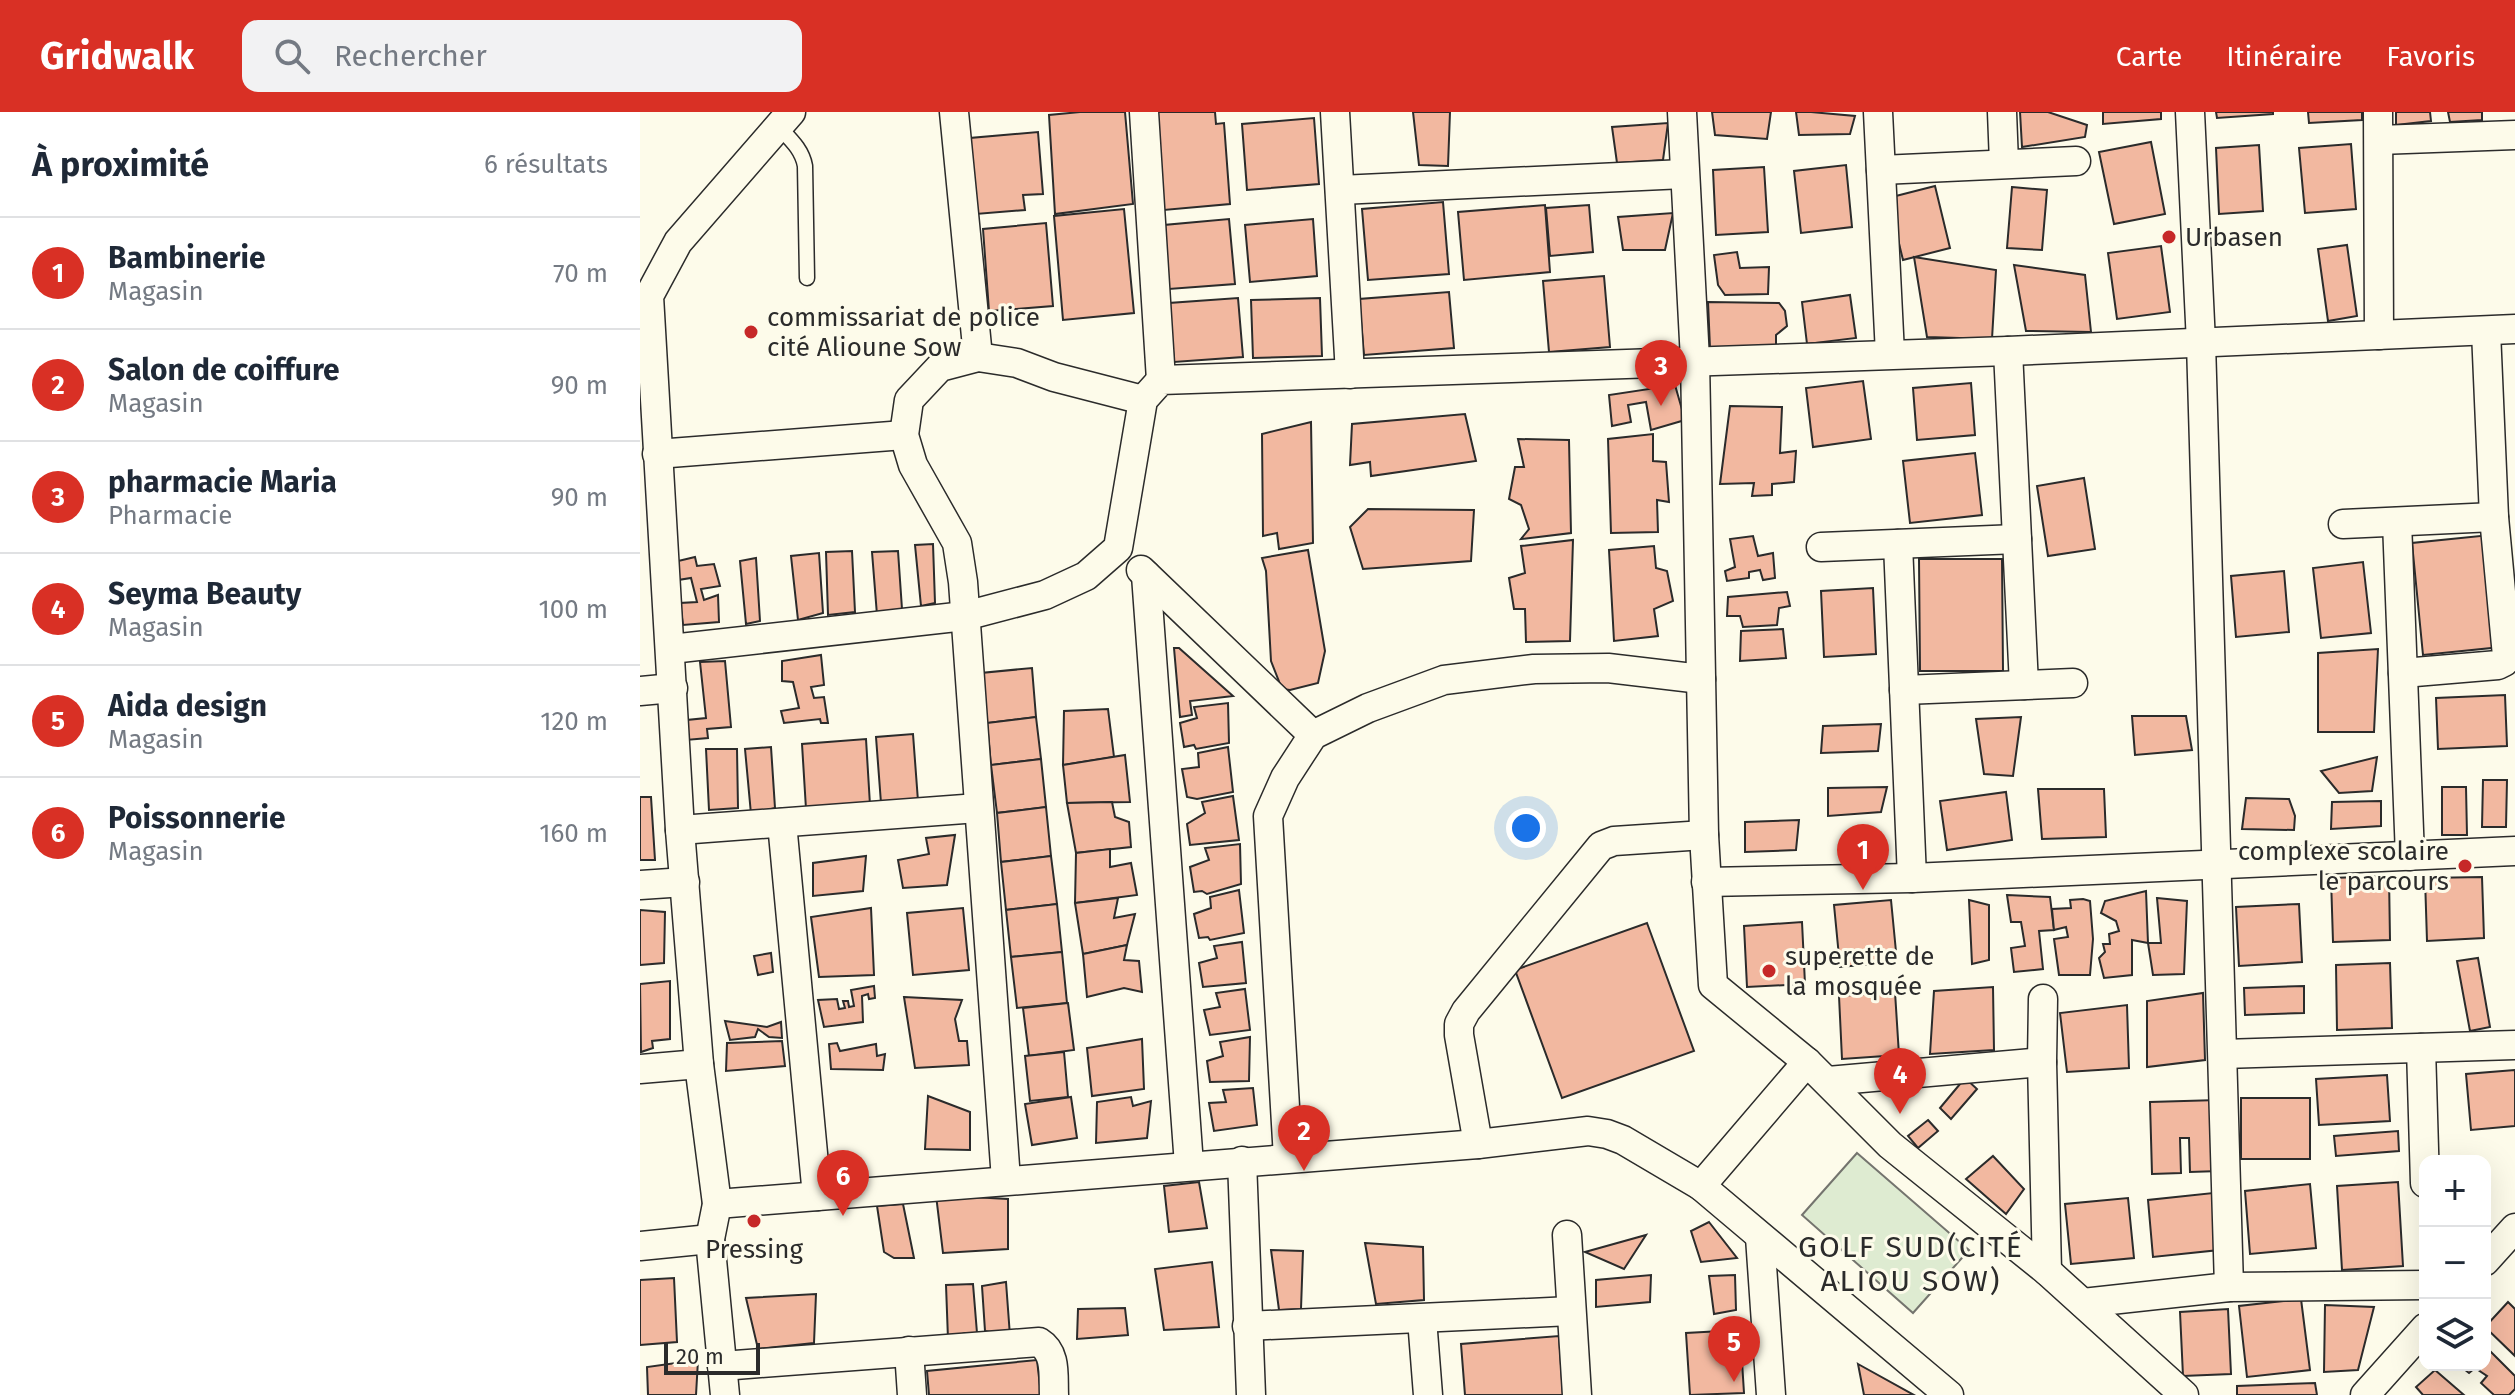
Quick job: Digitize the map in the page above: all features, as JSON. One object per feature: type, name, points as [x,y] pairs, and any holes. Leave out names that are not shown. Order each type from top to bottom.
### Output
[{"type":"street","points":[[954,112],[978,357]]},
{"type":"street","points":[[671,649],[965,616],[1045,595],[1086,576],[1118,548],[1152,390],[1144,112]]},
{"type":"street","points":[[1335,112],[1350,374]]},
{"type":"street","points":[[1682,112],[1695,360],[1704,835],[1713,985],[1818,1071],[1890,1145],[2047,1271],[2184,1395]]},
{"type":"street","points":[[1878,112],[1890,354]]},
{"type":"street","points":[[2002,112],[2004,163]]},
{"type":"street","points":[[2190,112],[2201,343],[2229,1287]]},
{"type":"street","points":[[725,1395],[710,1239],[717,1204],[699,1064],[680,830],[671,649],[650,512],[657,454],[644,296],[678,242],[784,119]]},
{"type":"street","points":[[2379,335],[2379,126],[2507,127]]},
{"type":"street","points":[[1881,170],[2076,161]]},
{"type":"street","points":[[1340,190],[1684,174]]},
{"type":"street","points":[[1006,1180],[963,582],[957,543],[913,465],[904,435],[909,400],[940,367],[978,357],[1017,363],[1054,377],[1152,390],[1350,374],[2008,351],[2515,329]]},
{"type":"street","points":[[2403,673],[2504,662],[2507,656],[2494,517],[2486,331]]},
{"type":"street","points":[[2008,351],[2024,685]]},
{"type":"street","points":[[657,454],[904,435]]},
{"type":"street","points":[[2343,524],[2494,517]]},
{"type":"street","points":[[2397,522],[2410,856]]},
{"type":"street","points":[[1821,547],[2017,539]]},
{"type":"street","points":[[1898,544],[1912,878]]},
{"type":"street","points":[[1118,548],[1313,735]]},
{"type":"street","points":[[1146,575],[1189,1165]]},
{"type":"street","points":[[1288,1158],[1268,816],[1285,778],[1313,735],[1368,708],[1444,680],[1534,669],[1608,668],[1701,679]]},
{"type":"street","points":[[1904,690],[2073,683]]},
{"type":"street","points":[[640,691],[673,688]]},
{"type":"street","points":[[680,830],[978,808]]},
{"type":"street","points":[[782,823],[817,1196]]},
{"type":"street","points":[[1478,1144],[1459,1035],[1459,1024],[1466,1011],[1601,846],[1614,841],[1704,835]]},
{"type":"street","points":[[1706,882],[1912,878],[2515,851]]},
{"type":"street","points":[[640,885],[685,882]]},
{"type":"street","points":[[2043,999],[2047,1271]]},
{"type":"street","points":[[2223,1054],[2515,1045]]},
{"type":"street","points":[[2421,1048],[2424,1155]]},
{"type":"street","points":[[1701,1186],[1818,1071],[2042,1062]]},
{"type":"street","points":[[640,1069],[699,1064]]},
{"type":"street","points":[[717,1204],[1478,1144],[1588,1131],[1623,1140],[1701,1186],[1949,1395]]},
{"type":"street","points":[[1242,1161],[1251,1395]]},
{"type":"street","points":[[2491,1254],[2515,1228]]},
{"type":"street","points":[[1567,1235],[1577,1395]]},
{"type":"street","points":[[1760,1237],[1771,1395]]},
{"type":"street","points":[[640,1246],[710,1239]]},
{"type":"street","points":[[2083,1303],[2229,1287],[2419,1285]]},
{"type":"street","points":[[1247,1326],[1571,1311]]},
{"type":"street","points":[[1422,1319],[1428,1395]]},
{"type":"street","points":[[2365,1395],[2419,1335]]},
{"type":"street","points":[[722,1366],[1039,1342],[1051,1354],[1054,1395]]},
{"type":"street","points":[[909,1351],[912,1395]]},
{"type":"lane","points":[[784,119],[805,166],[807,278]]},
{"type":"green space","points":[[1857,1153],[1969,1250],[1913,1313],[1802,1215]]},
{"type":"building","points":[[1125,112],[1133,204],[1055,214],[1049,115]]},
{"type":"building","points":[[1156,112],[1215,112],[1216,124],[1224,123],[1230,204],[1164,210]]},
{"type":"building","points":[[1413,112],[1450,112],[1448,166],[1419,165]]},
{"type":"building","points":[[1712,112],[1771,112],[1767,139],[1715,135]]},
{"type":"building","points":[[1796,112],[1855,116],[1850,134],[1799,135]]},
{"type":"building","points":[[2020,112],[2048,112],[2087,125],[2085,137],[2022,147]]},
{"type":"building","points":[[2103,112],[2161,112],[2161,119],[2103,124]]},
{"type":"building","points":[[2216,112],[2273,112],[2273,114],[2217,118]]},
{"type":"building","points":[[2308,112],[2362,112],[2362,120],[2309,123]]},
{"type":"building","points":[[2396,112],[2430,112],[2431,121],[2396,125]]},
{"type":"building","points":[[2448,112],[2482,112],[2482,120],[2450,122]]},
{"type":"building","points":[[1314,118],[1319,184],[1247,190],[1242,124]]},
{"type":"building","points":[[1668,123],[1663,160],[1617,163],[1612,127]]},
{"type":"building","points":[[1038,132],[1043,194],[1023,195],[1025,210],[976,214],[970,138]]},
{"type":"building","points":[[2151,142],[2165,214],[2114,224],[2099,152]]},
{"type":"building","points":[[2351,144],[2356,209],[2305,213],[2299,148]]},
{"type":"building","points":[[2259,145],[2263,211],[2219,214],[2216,148]]},
{"type":"building","points":[[1846,165],[1852,227],[1801,233],[1794,171]]},
{"type":"building","points":[[1764,167],[1768,232],[1716,235],[1713,170]]},
{"type":"building","points":[[1935,186],[1950,248],[1903,260],[1888,198]]},
{"type":"building","points":[[2012,187],[2047,190],[2042,250],[2007,248]]},
{"type":"building","points":[[1443,202],[1449,274],[1368,280],[1362,209]]},
{"type":"building","points":[[1545,205],[1550,272],[1464,280],[1458,212]]},
{"type":"building","points":[[1589,205],[1593,252],[1550,256],[1546,208]]},
{"type":"building","points":[[1124,209],[1134,313],[1063,320],[1054,216]]},
{"type":"building","points":[[1673,213],[1665,250],[1623,250],[1618,217]]},
{"type":"building","points":[[1229,219],[1235,284],[1169,289],[1164,225]]},
{"type":"building","points":[[1313,219],[1317,276],[1250,282],[1245,225]]},
{"type":"building","points":[[1046,223],[1053,306],[989,311],[983,229]]},
{"type":"building","points":[[2347,245],[2357,316],[2328,321],[2318,249]]},
{"type":"building","points":[[2161,246],[2170,312],[2117,319],[2108,253]]},
{"type":"building","points":[[1737,252],[1740,268],[1769,267],[1768,294],[1725,295],[1718,285],[1714,255]]},
{"type":"building","points":[[1914,257],[1996,270],[1992,339],[1927,337]]},
{"type":"building","points":[[2014,265],[2085,275],[2091,332],[2026,331]]},
{"type":"building","points":[[1604,276],[1610,347],[1549,352],[1543,281]]},
{"type":"building","points":[[1449,292],[1454,348],[1364,355],[1359,299]]},
{"type":"building","points":[[1850,295],[1856,338],[1807,344],[1802,302]]},
{"type":"building","points":[[1238,298],[1243,357],[1174,362],[1169,303]]},
{"type":"building","points":[[1320,298],[1322,356],[1253,358],[1251,300]]},
{"type":"building","points":[[1708,302],[1779,303],[1785,311],[1787,326],[1776,335],[1776,350],[1710,348]]},
{"type":"building","points":[[1863,381],[1871,439],[1813,447],[1806,388]]},
{"type":"building","points":[[1971,383],[1975,435],[1917,440],[1913,388]]},
{"type":"building","points":[[1675,385],[1685,420],[1651,430],[1646,402],[1628,405],[1631,422],[1612,426],[1609,395]]},
{"type":"building","points":[[1730,406],[1782,407],[1780,453],[1796,451],[1794,482],[1772,484],[1772,495],[1752,496],[1754,483],[1720,484]]},
{"type":"building","points":[[1465,414],[1476,461],[1371,476],[1370,462],[1350,465],[1352,424]]},
{"type":"building","points":[[1311,422],[1313,543],[1279,549],[1277,533],[1263,536],[1262,434]]},
{"type":"building","points":[[1653,434],[1653,461],[1666,462],[1669,502],[1657,500],[1658,532],[1611,533],[1608,439]]},
{"type":"building","points":[[1518,439],[1569,440],[1571,533],[1521,539],[1529,529],[1521,505],[1509,499],[1515,467],[1524,467]]},
{"type":"building","points":[[1975,453],[1982,515],[1910,523],[1903,461]]},
{"type":"building","points":[[2084,478],[2095,549],[2048,556],[2037,486]]},
{"type":"building","points":[[1368,509],[1474,510],[1471,561],[1363,569],[1350,527]]},
{"type":"building","points":[[2490,535],[2501,647],[2423,655],[2412,543]]},
{"type":"building","points":[[1753,536],[1758,556],[1773,553],[1775,578],[1763,580],[1760,570],[1749,572],[1749,578],[1727,581],[1725,571],[1735,567],[1730,539]]},
{"type":"building","points":[[1573,540],[1570,641],[1526,642],[1525,609],[1514,609],[1509,578],[1525,573],[1521,546]]},
{"type":"building","points":[[933,544],[935,603],[921,606],[915,545]]},
{"type":"building","points":[[1654,546],[1656,568],[1667,571],[1673,601],[1654,609],[1658,636],[1614,641],[1609,550]]},
{"type":"building","points":[[1308,550],[1325,651],[1318,683],[1282,689],[1271,661],[1266,571],[1262,558]]},
{"type":"building","points":[[852,551],[855,612],[828,615],[826,552]]},
{"type":"building","points":[[898,551],[902,609],[877,615],[872,552]]},
{"type":"building","points":[[819,553],[823,613],[798,620],[791,556]]},
{"type":"building","points":[[695,557],[697,566],[714,564],[720,586],[701,589],[704,600],[718,595],[719,622],[683,625],[680,603],[697,602],[691,578],[678,580],[674,562]]},
{"type":"building","points":[[756,558],[760,621],[746,624],[740,561]]},
{"type":"building","points":[[1919,559],[2002,559],[2003,671],[1920,671]]},
{"type":"building","points":[[2363,562],[2371,633],[2321,638],[2313,568]]},
{"type":"building","points":[[2284,571],[2289,632],[2236,637],[2231,576]]},
{"type":"building","points":[[1873,588],[1876,654],[1824,657],[1821,591]]},
{"type":"building","points":[[1787,592],[1790,606],[1779,608],[1777,625],[1743,627],[1740,616],[1727,616],[1728,597]]},
{"type":"building","points":[[1783,629],[1786,658],[1740,661],[1741,631]]},
{"type":"building","points":[[1174,648],[1179,648],[1233,696],[1190,701],[1192,715],[1180,717]]},
{"type":"building","points":[[2378,649],[2374,732],[2318,732],[2318,653]]},
{"type":"building","points":[[821,655],[824,685],[811,687],[814,698],[824,697],[828,723],[821,723],[820,719],[784,723],[781,711],[799,708],[793,682],[782,681],[782,661]]},
{"type":"building","points":[[725,661],[731,727],[707,729],[708,738],[686,740],[687,720],[706,718],[700,662]]},
{"type":"building","points":[[1032,668],[1036,717],[987,723],[981,673]]},
{"type":"building","points":[[2505,695],[2507,746],[2438,749],[2436,698]]},
{"type":"building","points":[[1228,703],[1229,743],[1196,749],[1194,745],[1184,747],[1180,723],[1197,718],[1194,707]]},
{"type":"building","points":[[1108,709],[1114,757],[1063,765],[1064,711]]},
{"type":"building","points":[[2132,716],[2186,716],[2192,750],[2135,755]]},
{"type":"building","points":[[1036,717],[1041,759],[991,765],[987,723]]},
{"type":"building","points":[[2021,717],[2013,776],[1984,774],[1976,719]]},
{"type":"building","points":[[1881,724],[1878,751],[1821,753],[1823,726]]},
{"type":"building","points":[[913,734],[918,801],[881,803],[876,737]]},
{"type":"building","points":[[866,739],[870,805],[806,809],[802,744]]},
{"type":"building","points":[[771,747],[775,808],[751,814],[745,749]]},
{"type":"building","points":[[1228,747],[1233,792],[1197,799],[1187,797],[1182,769],[1199,767],[1198,753]]},
{"type":"building","points":[[706,749],[737,749],[738,808],[709,810]]},
{"type":"building","points":[[1125,755],[1130,802],[1067,803],[1063,765]]},
{"type":"building","points":[[2377,757],[2372,791],[2339,793],[2321,771]]},
{"type":"building","points":[[1041,759],[1046,807],[997,813],[991,765]]},
{"type":"building","points":[[2483,780],[2507,780],[2506,827],[2482,827]]},
{"type":"building","points":[[1887,787],[1881,812],[1828,816],[1828,788]]},
{"type":"building","points":[[2442,787],[2466,787],[2467,835],[2442,835]]},
{"type":"building","points":[[2038,789],[2104,789],[2106,837],[2042,839]]},
{"type":"building","points":[[2006,792],[2012,840],[1947,850],[1940,801]]},
{"type":"building","points":[[1233,796],[1239,840],[1190,845],[1187,824],[1205,813],[1202,802]]},
{"type":"building","points":[[640,797],[651,797],[655,860],[640,860]]},
{"type":"building","points":[[2246,798],[2289,799],[2295,816],[2294,830],[2242,829]]},
{"type":"building","points":[[2381,801],[2381,826],[2331,829],[2332,802]]},
{"type":"building","points":[[1112,802],[1115,817],[1129,822],[1131,847],[1076,853],[1067,803]]},
{"type":"building","points":[[1046,807],[1051,856],[1001,862],[997,813]]},
{"type":"building","points":[[1799,820],[1796,850],[1745,852],[1745,822]]},
{"type":"building","points":[[955,835],[947,885],[903,888],[898,860],[929,854],[926,838]]},
{"type":"building","points":[[1240,844],[1241,884],[1207,894],[1194,892],[1190,867],[1209,860],[1205,848]]},
{"type":"building","points":[[1110,849],[1110,867],[1131,863],[1137,895],[1075,903],[1076,853]]},
{"type":"building","points":[[866,856],[863,891],[813,896],[813,863]]},
{"type":"building","points":[[1051,856],[1057,904],[1006,910],[1001,862]]},
{"type":"building","points":[[2389,876],[2390,940],[2333,942],[2331,878]]},
{"type":"building","points":[[2482,877],[2484,938],[2427,941],[2425,878]]},
{"type":"building","points":[[1239,890],[1244,933],[1210,940],[1208,937],[1199,938],[1194,914],[1211,908],[1210,897]]},
{"type":"building","points":[[2146,891],[2148,943],[2132,940],[2132,975],[2104,978],[2099,958],[2105,952],[2103,944],[2110,944],[2109,934],[2119,931],[2116,921],[2101,913],[2105,901]]},
{"type":"building","points":[[2007,895],[2050,897],[2054,930],[2039,931],[2043,969],[2014,972],[2011,948],[2025,946],[2021,922],[2011,922]]},
{"type":"building","points":[[1118,898],[1114,918],[1135,914],[1127,945],[1083,954],[1075,903]]},
{"type":"building","points":[[2157,898],[2187,901],[2184,974],[2153,975],[2148,943],[2161,943]]},
{"type":"building","points":[[1891,900],[1897,962],[1840,967],[1834,905]]},
{"type":"building","points":[[1969,900],[1989,905],[1989,960],[1972,964]]},
{"type":"building","points":[[2070,900],[2090,901],[2093,939],[2090,975],[2059,975],[2054,939],[2068,937],[2066,927],[2054,930],[2052,909],[2071,908]]},
{"type":"building","points":[[1057,904],[1062,952],[1011,957],[1006,910]]},
{"type":"building","points":[[2299,904],[2302,962],[2239,966],[2236,907]]},
{"type":"building","points":[[871,908],[874,975],[819,977],[811,917]]},
{"type":"building","points":[[963,908],[969,970],[913,975],[907,913]]},
{"type":"building","points":[[640,910],[665,912],[664,963],[640,965]]},
{"type":"building","points":[[1802,922],[1805,984],[1747,987],[1744,926]]},
{"type":"building","points":[[1647,923],[1694,1051],[1562,1098],[1515,970]]},
{"type":"building","points":[[1242,942],[1246,983],[1203,987],[1199,963],[1217,958],[1214,946]]},
{"type":"building","points":[[1127,945],[1124,960],[1139,961],[1142,992],[1124,988],[1087,997],[1083,954]]},
{"type":"building","points":[[1062,952],[1067,1003],[1017,1008],[1011,957]]},
{"type":"building","points":[[771,953],[773,972],[758,975],[754,956]]},
{"type":"building","points":[[2478,958],[2490,1027],[2470,1031],[2457,961]]},
{"type":"building","points":[[2390,963],[2392,1028],[2337,1030],[2336,965]]},
{"type":"building","points":[[670,981],[670,1039],[652,1041],[653,1048],[641,1052],[640,984]]},
{"type":"building","points":[[874,986],[875,998],[869,999],[868,994],[862,996],[863,1022],[824,1027],[818,1000],[837,999],[839,1009],[845,1008],[843,1001],[848,1001],[849,1007],[854,1006],[851,990]]},
{"type":"building","points":[[2304,986],[2304,1013],[2245,1015],[2244,988]]},
{"type":"building","points":[[1993,987],[1994,1050],[1930,1054],[1934,991]]},
{"type":"building","points":[[1245,989],[1250,1030],[1210,1035],[1204,1010],[1220,1007],[1216,993]]},
{"type":"building","points":[[1895,992],[1899,1055],[1842,1059],[1839,996]]},
{"type":"building","points":[[2203,993],[2205,1060],[2147,1067],[2147,1001]]},
{"type":"building","points":[[904,997],[962,1000],[955,1019],[959,1041],[967,1041],[969,1065],[915,1068]]},
{"type":"building","points":[[1068,1003],[1074,1050],[1029,1056],[1023,1008]]},
{"type":"building","points":[[2127,1005],[2129,1068],[2067,1072],[2060,1013]]},
{"type":"building","points":[[725,1021],[767,1027],[781,1022],[782,1038],[769,1037],[758,1029],[755,1037],[730,1040]]},
{"type":"building","points":[[1250,1037],[1249,1081],[1210,1082],[1207,1061],[1223,1056],[1220,1042]]},
{"type":"building","points":[[1142,1039],[1144,1089],[1092,1096],[1087,1048]]},
{"type":"building","points":[[782,1041],[785,1066],[726,1071],[727,1043]]},
{"type":"building","points":[[837,1043],[840,1051],[876,1044],[877,1056],[885,1054],[883,1070],[831,1069],[829,1044]]},
{"type":"building","points":[[1064,1052],[1068,1097],[1030,1101],[1025,1056]]},
{"type":"building","points":[[2515,1070],[2515,1126],[2471,1130],[2466,1074]]},
{"type":"building","points":[[2387,1075],[2390,1121],[2319,1125],[2316,1079]]},
{"type":"building","points":[[1965,1078],[1977,1089],[1951,1119],[1940,1108]]},
{"type":"building","points":[[1253,1088],[1257,1125],[1214,1131],[1209,1103],[1226,1102],[1223,1090]]},
{"type":"building","points":[[928,1096],[970,1112],[970,1150],[925,1149]]},
{"type":"building","points":[[1071,1097],[1077,1138],[1032,1145],[1025,1104]]},
{"type":"building","points":[[1131,1097],[1133,1106],[1151,1101],[1147,1138],[1096,1143],[1097,1102]]},
{"type":"building","points":[[2241,1098],[2310,1098],[2310,1159],[2241,1159]]},
{"type":"building","points":[[2218,1100],[2219,1171],[2190,1172],[2189,1138],[2180,1138],[2181,1173],[2152,1174],[2150,1102]]},
{"type":"building","points":[[1928,1120],[1938,1131],[1918,1148],[1908,1136]]},
{"type":"building","points":[[2398,1131],[2399,1151],[2336,1156],[2334,1136]]},
{"type":"building","points":[[1993,1156],[2024,1189],[2006,1214],[1966,1179]]},
{"type":"building","points":[[1199,1182],[1207,1228],[1169,1232],[1164,1186]]},
{"type":"building","points":[[2398,1182],[2403,1266],[2342,1270],[2337,1186]]},
{"type":"building","points":[[2310,1184],[2316,1248],[2250,1254],[2245,1191]]},
{"type":"building","points":[[2213,1193],[2219,1250],[2153,1257],[2148,1200]]},
{"type":"building","points":[[936,1195],[1008,1199],[1008,1249],[943,1253]]},
{"type":"building","points":[[2128,1198],[2134,1258],[2071,1264],[2065,1204]]},
{"type":"building","points":[[903,1204],[914,1258],[894,1258],[884,1252],[877,1206]]},
{"type":"building","points":[[1709,1222],[1737,1258],[1701,1262],[1691,1231]]},
{"type":"building","points":[[1646,1235],[1624,1269],[1585,1252]]},
{"type":"building","points":[[1365,1243],[1423,1247],[1424,1300],[1376,1304]]},
{"type":"building","points":[[1271,1250],[1303,1251],[1301,1309],[1279,1310]]},
{"type":"building","points":[[1212,1262],[1219,1327],[1164,1330],[1155,1269]]},
{"type":"building","points":[[1651,1275],[1650,1302],[1596,1307],[1596,1280]]},
{"type":"building","points":[[1735,1275],[1736,1310],[1714,1314],[1709,1276]]},
{"type":"building","points":[[674,1278],[677,1342],[640,1345],[640,1280]]},
{"type":"building","points":[[1006,1282],[1010,1336],[985,1331],[982,1286]]},
{"type":"building","points":[[973,1284],[977,1333],[965,1333],[948,1339],[946,1285]]},
{"type":"building","points":[[816,1294],[814,1343],[758,1349],[746,1298]]},
{"type":"building","points":[[2301,1299],[2310,1370],[2247,1377],[2239,1306]]},
{"type":"building","points":[[2508,1302],[2515,1309],[2515,1356],[2491,1333],[2491,1320]]},
{"type":"building","points":[[2325,1305],[2374,1307],[2358,1370],[2324,1372]]},
{"type":"building","points":[[1125,1308],[1128,1335],[1077,1339],[1078,1309]]},
{"type":"building","points":[[2228,1309],[2231,1374],[2183,1376],[2180,1312]]},
{"type":"building","points":[[1740,1330],[1744,1393],[1690,1395],[1686,1333]]},
{"type":"building","points":[[1559,1336],[1563,1395],[1465,1395],[1461,1344]]},
{"type":"building","points":[[2491,1352],[2515,1376],[2515,1389],[2509,1395],[2494,1395],[2481,1383],[2487,1376],[2480,1371],[2491,1371]]},
{"type":"building","points":[[698,1360],[696,1395],[648,1395],[647,1367]]},
{"type":"building","points":[[1037,1360],[1041,1395],[929,1395],[927,1371]]},
{"type":"building","points":[[1858,1364],[1914,1395],[1864,1395]]},
{"type":"building","points":[[2436,1371],[2464,1395],[2423,1395],[2416,1387]]},
{"type":"building","points":[[2315,1383],[2317,1395],[2237,1395],[2237,1386]]},
{"type":"place","name":"Urbasen","points":[[2169,237]]},
{"type":"place","name":"commissariat de police cité Alioune Sow","points":[[751,332]]},
{"type":"place","name":"pharmacie Maria","points":[[1661,406]]},
{"type":"place","name":"complexe scolaire le parcours","points":[[2465,866]]},
{"type":"place","name":"Bambinerie","points":[[1863,890]]},
{"type":"place","name":"superette de la mosquée","points":[[1769,971]]},
{"type":"place","name":"Seyma Beauty","points":[[1900,1114]]},
{"type":"place","name":"Salon de coiffure","points":[[1304,1171]]},
{"type":"place","name":"Poissonnerie","points":[[843,1216]]},
{"type":"place","name":"Pressing","points":[[754,1221]]},
{"type":"place","name":"Aida design","points":[[1734,1382]]},
{"type":"district","name":"GOLF SUD(CITÉ ALIOU SOW)","points":[[1911,1264]]}]
